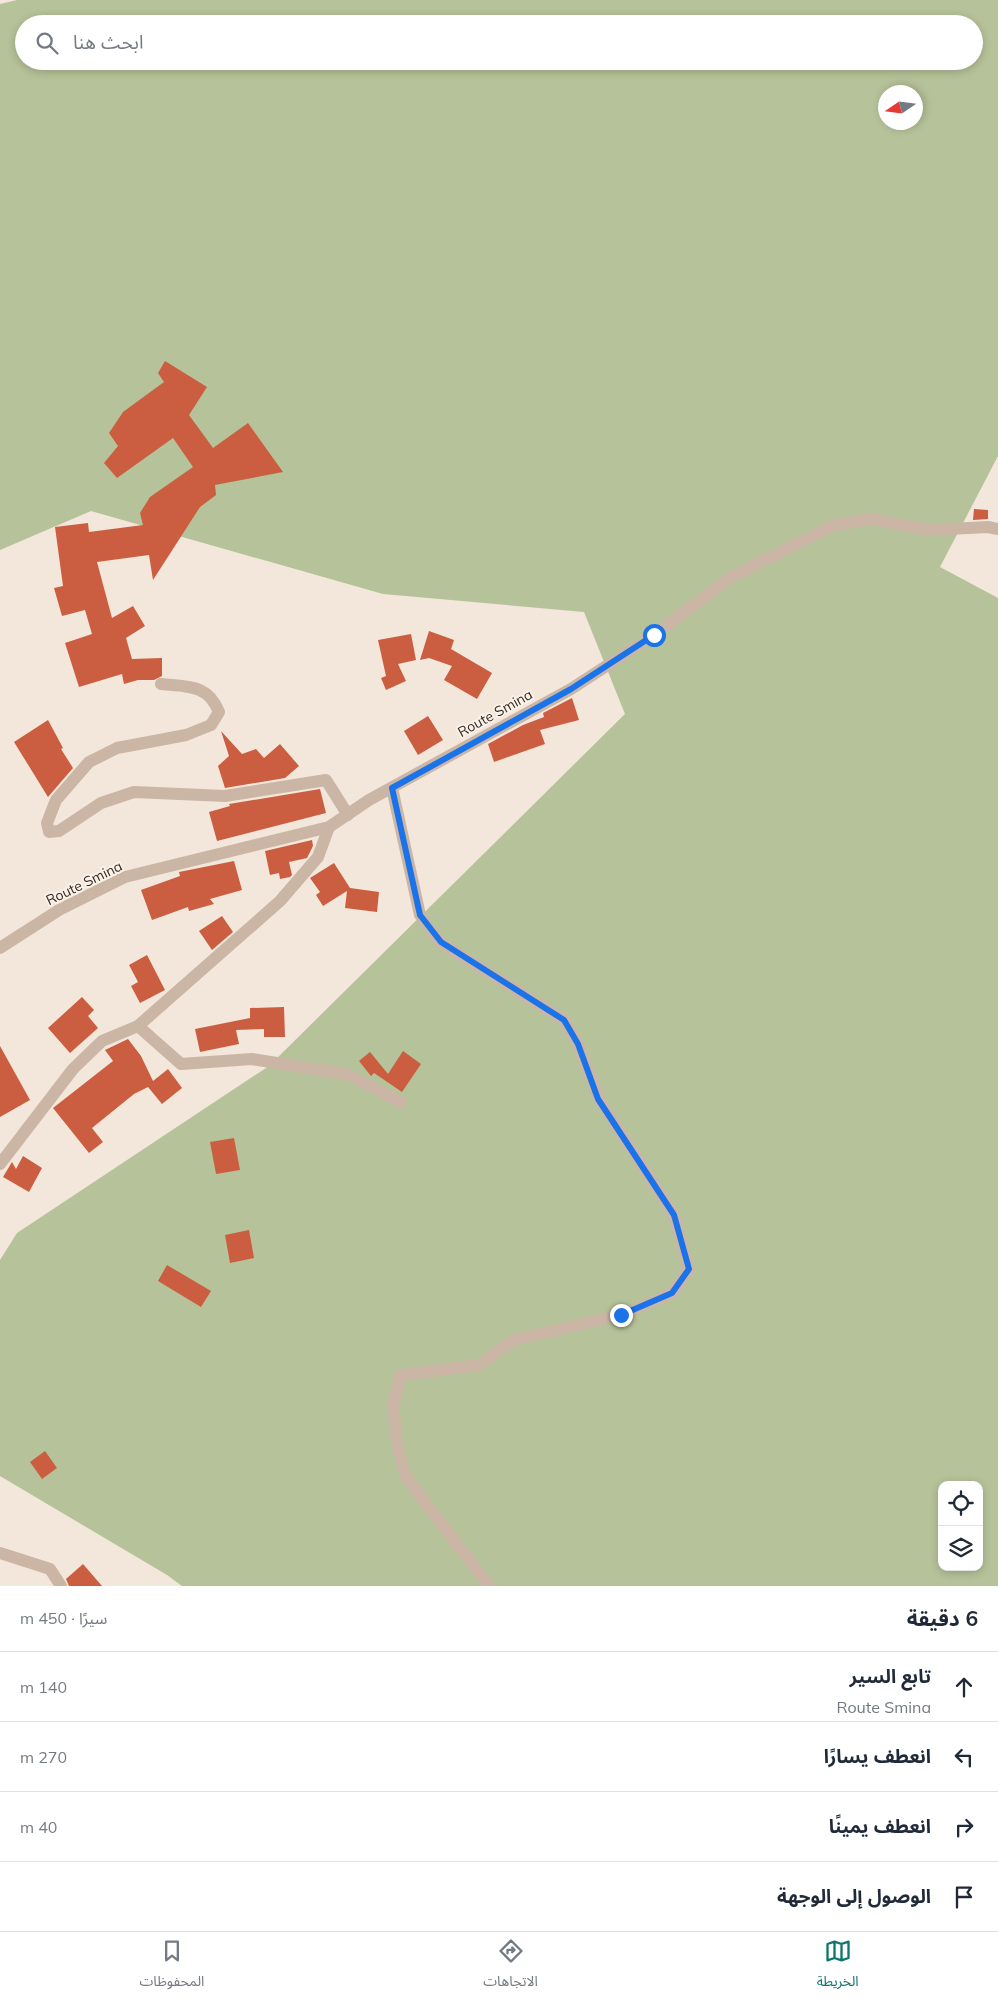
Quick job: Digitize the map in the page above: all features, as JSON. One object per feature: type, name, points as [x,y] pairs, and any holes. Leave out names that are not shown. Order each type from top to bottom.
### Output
[{"type":"street","name":"Route Smina","points":[[0,948],[59,910],[125,877],[330,827],[392,788],[571,689],[654,635],[731,578],[787,547],[834,526],[872,519],[928,530],[988,527],[998,529]]},
{"type":"street","points":[[161,684],[197,688],[213,698],[219,712],[211,725],[186,735],[118,748],[89,762],[56,800],[47,823],[49,832],[59,831],[101,803],[134,792],[225,796],[326,780],[348,815]]},
{"type":"street","points":[[392,788],[420,915],[441,942],[564,1020],[578,1044],[598,1099],[674,1215],[689,1269],[672,1293],[621,1315],[513,1340],[479,1365],[401,1375],[393,1406],[397,1444],[406,1478],[490,1586]]},
{"type":"street","points":[[0,1164],[73,1069],[102,1042],[138,1026],[280,901],[318,857],[330,827]]},
{"type":"street","points":[[138,1026],[181,1064],[252,1059],[346,1074],[401,1102]]},
{"type":"street","points":[[0,1553],[50,1569],[61,1586]]},
{"type":"green space","points":[[17,0],[998,0],[998,456],[940,567],[998,598],[998,1586],[182,1586],[167,1575],[0,1476],[0,1260],[17,1233],[269,1066],[625,714],[584,612],[383,594],[91,511],[0,550],[0,4]]},
{"type":"building","points":[[165,361],[207,387],[189,415],[213,448],[248,423],[283,472],[215,485],[216,495],[200,507],[153,580],[149,555],[97,562],[112,618],[133,606],[145,626],[126,638],[132,659],[162,658],[162,676],[154,680],[138,680],[124,684],[122,674],[79,687],[65,643],[92,634],[85,610],[62,616],[54,588],[63,586],[55,527],[88,523],[89,532],[143,525],[140,513],[150,497],[193,467],[173,438],[117,478],[104,463],[118,446],[109,433],[123,412],[164,382],[158,373]]},
{"type":"building","points":[[974,509],[988,510],[988,519],[973,520]]},
{"type":"building","points":[[429,631],[454,640],[451,649],[492,673],[477,699],[444,680],[452,666],[429,658],[420,660]]},
{"type":"building","points":[[411,634],[416,660],[398,664],[406,681],[386,690],[381,678],[386,676],[378,640]]},
{"type":"building","points":[[572,698],[579,720],[540,730],[545,744],[494,762],[488,744],[523,725],[544,717],[543,713]]},
{"type":"building","points":[[428,716],[443,740],[418,755],[404,731]]},
{"type":"building","points":[[48,720],[63,748],[61,749],[73,768],[48,797],[14,742]]},
{"type":"building","points":[[221,731],[242,754],[256,749],[264,758],[280,744],[299,766],[285,778],[225,788],[218,766],[229,756]]},
{"type":"building","points":[[320,789],[326,813],[217,841],[209,812],[230,806],[229,804]]},
{"type":"building","points":[[312,840],[313,846],[307,858],[289,862],[292,875],[290,877],[280,879],[279,873],[270,875],[265,851]]},
{"type":"building","points":[[234,861],[242,890],[210,899],[214,904],[189,911],[188,907],[152,920],[141,890],[180,876],[179,872]]},
{"type":"building","points":[[334,863],[350,888],[379,892],[377,912],[345,908],[347,891],[323,906],[316,895],[320,892],[310,878]]},
{"type":"building","points":[[222,916],[233,932],[212,950],[199,931]]},
{"type":"building","points":[[147,955],[165,990],[140,1003],[131,986],[138,982],[129,965]]},
{"type":"building","points":[[82,997],[94,1010],[88,1016],[98,1028],[70,1053],[48,1028]]},
{"type":"building","points":[[284,1007],[285,1037],[264,1037],[264,1029],[236,1030],[239,1044],[200,1052],[195,1029],[250,1018],[250,1008]]},
{"type":"building","points":[[128,1039],[141,1056],[153,1081],[168,1069],[182,1088],[162,1104],[148,1087],[134,1094],[92,1128],[103,1142],[89,1153],[53,1108],[113,1061],[105,1050]]},
{"type":"building","points":[[0,1046],[30,1100],[0,1117]]},
{"type":"building","points":[[403,1051],[421,1064],[402,1092],[374,1073],[371,1076],[359,1061],[370,1052],[388,1074]]},
{"type":"building","points":[[234,1138],[240,1170],[216,1174],[210,1142]]},
{"type":"building","points":[[23,1156],[42,1168],[29,1192],[3,1177],[12,1162],[16,1169]]},
{"type":"building","points":[[249,1230],[254,1258],[230,1263],[225,1235]]},
{"type":"building","points":[[167,1265],[211,1291],[201,1307],[158,1281]]},
{"type":"building","points":[[45,1451],[57,1468],[42,1479],[30,1462]]},
{"type":"building","points":[[83,1564],[102,1586],[69,1586],[66,1579]]},
{"type":"route","points":[[621,1315],[672,1293],[689,1269],[674,1215],[598,1099],[578,1044],[564,1020],[441,942],[420,915],[392,788],[571,689],[654,635]]}]
